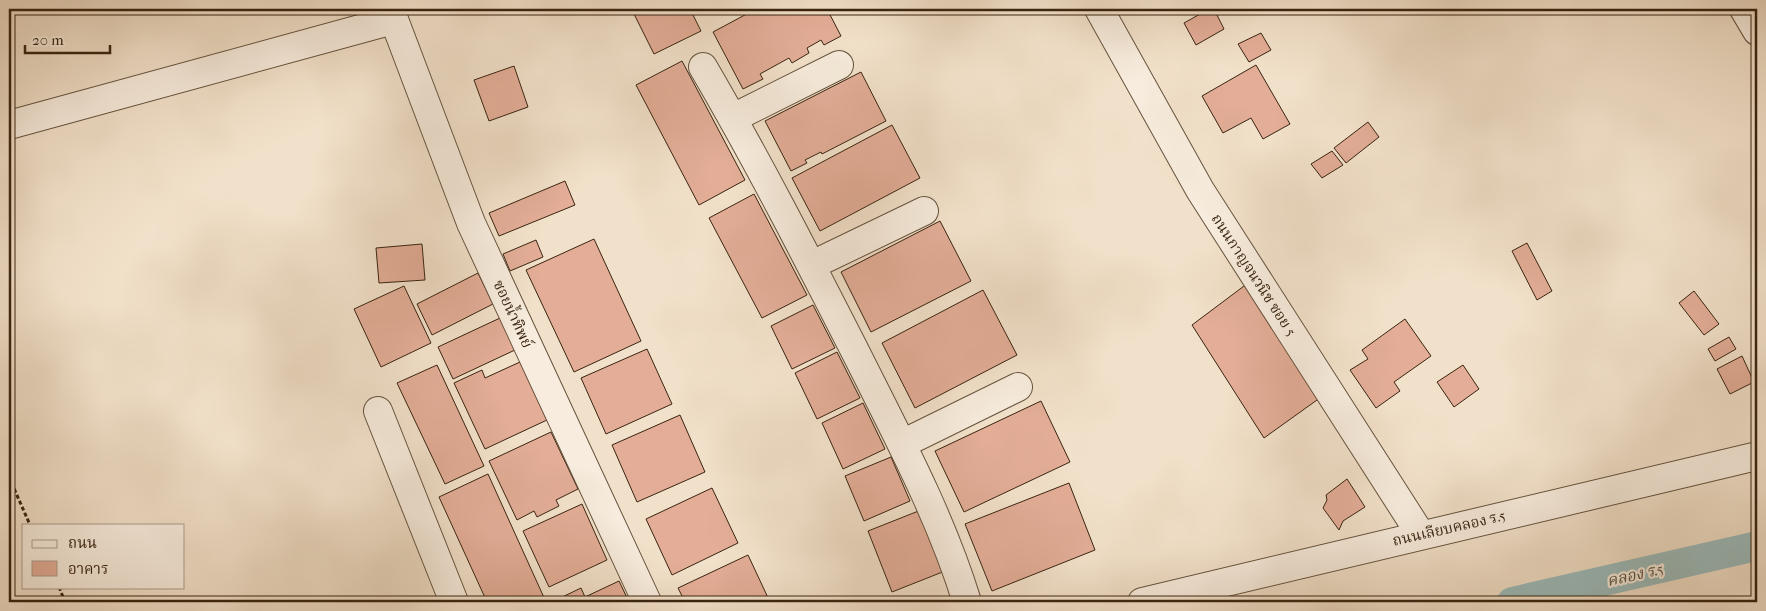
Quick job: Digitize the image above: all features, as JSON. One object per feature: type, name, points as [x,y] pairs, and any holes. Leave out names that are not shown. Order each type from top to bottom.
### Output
[{"type":"street","name":"ถนนกาญจนวนิช ซอย 5","points":[[1099,9],[1200,190],[1421,535]]},
{"type":"street","points":[[1744,9],[1757,31]]},
{"type":"street","points":[[9,125],[391,14]]},
{"type":"street","name":"ซอยน้ำทิพย์","points":[[391,14],[471,223],[647,602]]},
{"type":"street","points":[[733,118],[839,66]]},
{"type":"street","points":[[702,67],[733,118],[812,265],[902,444],[953,558],[967,602]]},
{"type":"street","points":[[812,265],[924,211]]},
{"type":"street","points":[[902,444],[1018,387]]},
{"type":"street","points":[[378,411],[454,602]]},
{"type":"street","name":"ถนนเลียบคลอง ร.5","points":[[1142,602],[1757,456]]},
{"type":"path","points":[[9,477],[30,524]]},
{"type":"path","points":[[59,588],[65,602]]},
{"type":"building","points":[[690,9],[701,31],[654,54],[632,10]]},
{"type":"building","points":[[756,9],[827,9],[841,36],[824,45],[821,40],[807,48],[809,53],[792,63],[789,58],[760,74],[763,79],[743,89],[713,32]]},
{"type":"building","points":[[1209,9],[1214,9],[1224,29],[1196,45],[1184,23]]},
{"type":"building","points":[[1261,33],[1271,50],[1249,62],[1238,44]]},
{"type":"building","points":[[682,61],[745,180],[699,205],[636,85]]},
{"type":"building","points":[[1256,65],[1290,124],[1263,139],[1251,118],[1223,133],[1202,96]]},
{"type":"building","points":[[514,66],[528,107],[489,121],[474,80]]},
{"type":"building","points":[[861,72],[886,121],[822,154],[821,152],[805,160],[807,163],[791,171],[765,121]]},
{"type":"building","points":[[1368,122],[1379,137],[1346,163],[1334,148]]},
{"type":"building","points":[[892,125],[920,178],[820,231],[792,178]]},
{"type":"building","points":[[1332,151],[1343,165],[1322,178],[1311,164]]},
{"type":"building","points":[[565,181],[575,205],[499,236],[489,213]]},
{"type":"building","points":[[754,194],[807,295],[762,318],[709,218]]},
{"type":"building","points":[[940,221],[971,281],[871,332],[841,272]]},
{"type":"building","points":[[594,239],[641,341],[574,372],[526,270]]},
{"type":"building","points":[[536,240],[543,257],[510,271],[503,254]]},
{"type":"building","points":[[1527,243],[1552,291],[1537,300],[1512,251]]},
{"type":"building","points":[[422,244],[425,280],[379,283],[376,248]]},
{"type":"building","points":[[478,273],[493,304],[432,335],[417,304]]},
{"type":"building","points":[[1252,280],[1324,395],[1264,438],[1192,325]]},
{"type":"building","points":[[404,286],[431,343],[381,367],[354,309]]},
{"type":"building","points":[[983,290],[1017,355],[915,408],[882,343]]},
{"type":"building","points":[[1694,291],[1719,324],[1704,335],[1679,303]]},
{"type":"building","points":[[813,305],[835,348],[792,369],[771,326]]},
{"type":"building","points":[[500,318],[515,350],[453,379],[438,347]]},
{"type":"building","points":[[1405,319],[1431,356],[1394,382],[1400,391],[1376,408],[1350,370],[1368,359],[1362,350]]},
{"type":"building","points":[[1729,337],[1736,349],[1715,361],[1708,349]]},
{"type":"building","points":[[647,349],[672,404],[606,434],[581,378]]},
{"type":"building","points":[[837,352],[860,398],[817,419],[795,373]]},
{"type":"building","points":[[1742,356],[1754,382],[1730,394],[1717,369]]},
{"type":"building","points":[[520,362],[547,420],[485,449],[454,383],[482,370],[485,378]]},
{"type":"building","points":[[437,365],[484,466],[445,484],[397,383]]},
{"type":"building","points":[[1463,365],[1479,389],[1454,407],[1437,382]]},
{"type":"building","points":[[1041,401],[1070,462],[964,512],[935,451]]},
{"type":"building","points":[[863,403],[885,449],[843,469],[822,423]]},
{"type":"building","points":[[680,415],[705,472],[637,502],[612,445]]},
{"type":"building","points":[[551,432],[578,489],[556,500],[559,506],[537,517],[534,511],[517,520],[489,461]]},
{"type":"building","points":[[891,457],[910,501],[864,521],[845,476]]},
{"type":"building","points":[[488,474],[546,602],[487,602],[439,497]]},
{"type":"building","points":[[1347,479],[1365,507],[1343,521],[1339,530],[1323,508],[1327,500],[1326,495]]},
{"type":"building","points":[[1069,483],[1095,550],[992,591],[965,524]]},
{"type":"building","points":[[712,488],[738,543],[672,575],[646,519]]},
{"type":"building","points":[[582,504],[607,560],[549,587],[523,531]]},
{"type":"building","points":[[921,510],[945,571],[892,592],[868,531]]},
{"type":"building","points":[[748,555],[770,602],[685,602],[678,588]]},
{"type":"building","points":[[619,581],[629,602],[554,601],[581,588],[585,597]]},
{"type":"waterway","name":"คลอง ร.5","points":[[1512,602],[1757,546]]}]
